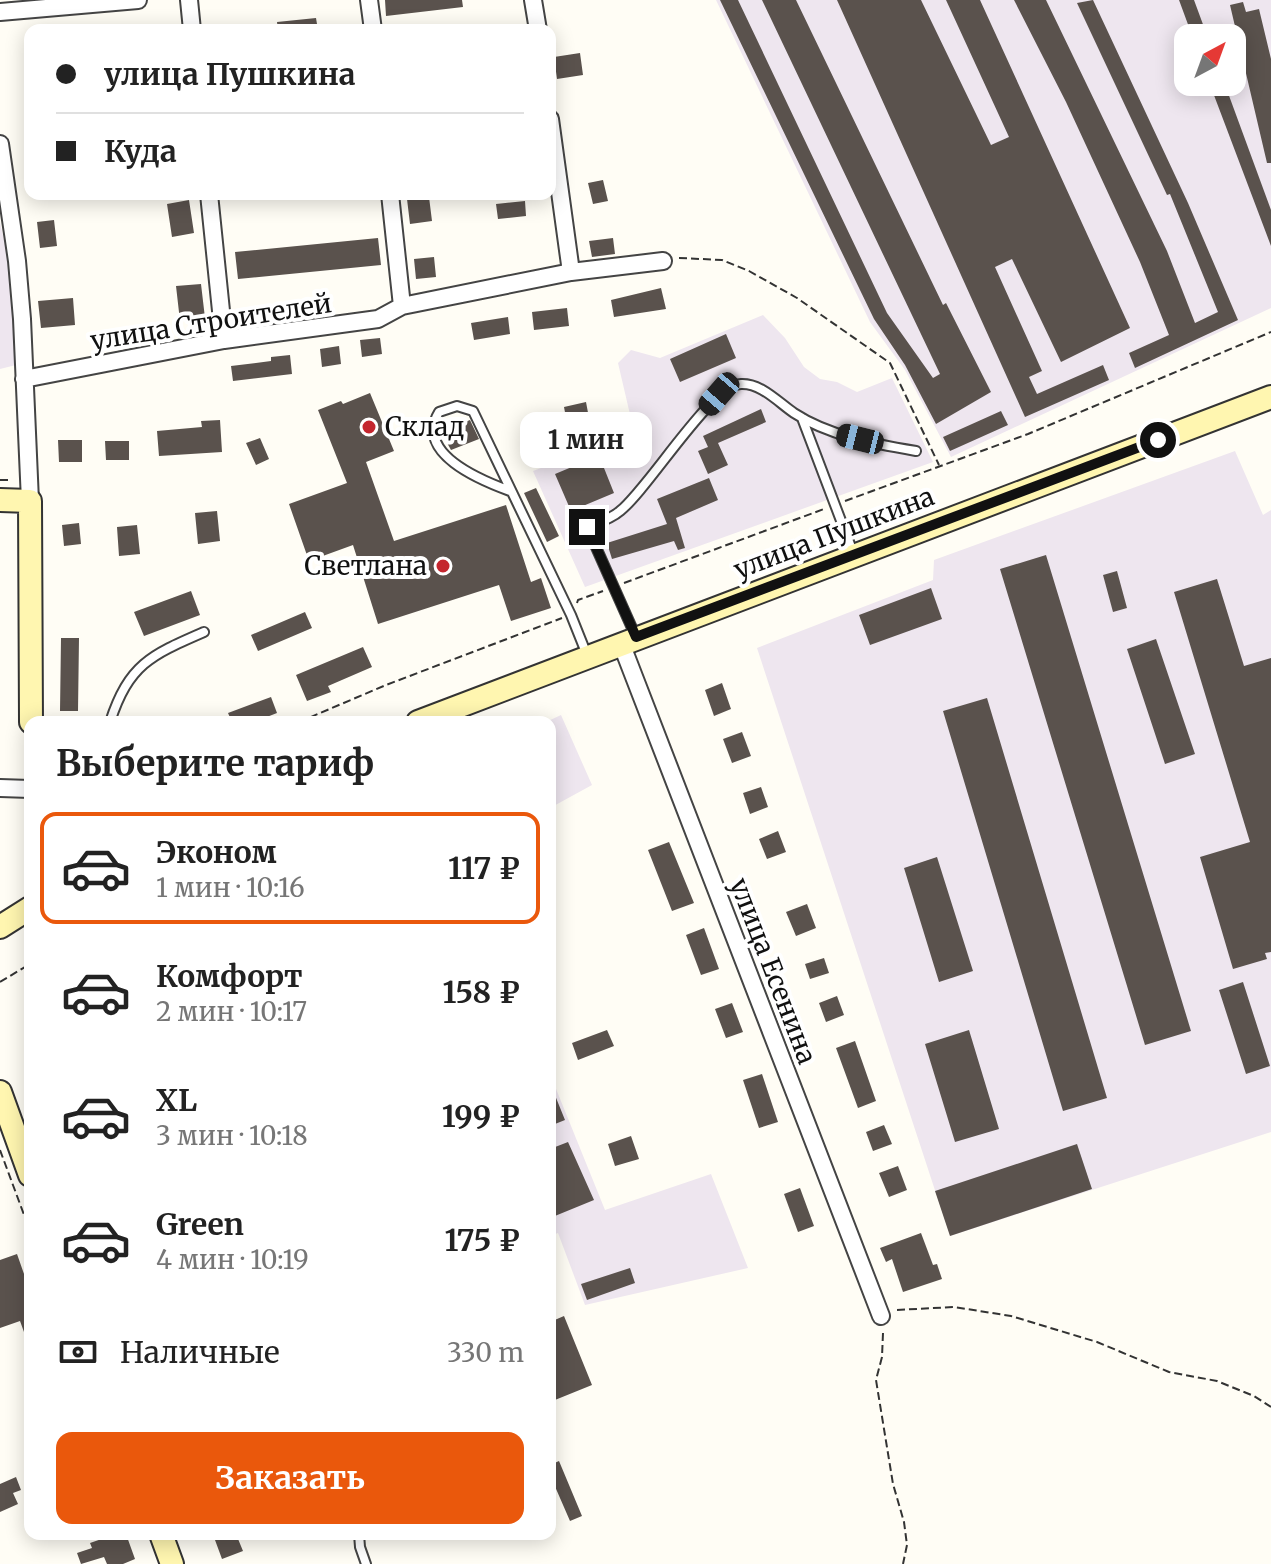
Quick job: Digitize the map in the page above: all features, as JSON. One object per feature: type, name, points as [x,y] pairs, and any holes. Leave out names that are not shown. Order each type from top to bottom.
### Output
[{"type":"main road","name":"улица Пушкина","points":[[433,716],[1271,397]]},
{"type":"main road","points":[[0,500],[30,501],[31,716]]},
{"type":"main road","points":[[0,927],[24,912]]},
{"type":"main road","points":[[0,1092],[24,1158]]},
{"type":"main road","points":[[163,1540],[172,1564]]},
{"type":"street","points":[[0,12],[138,0]]},
{"type":"street","points":[[189,0],[191,24]]},
{"type":"street","points":[[369,0],[372,24]]},
{"type":"street","points":[[533,0],[537,24]]},
{"type":"street","points":[[0,144],[17,261],[30,501]]},
{"type":"street","points":[[556,163],[571,272]]},
{"type":"street","points":[[210,200],[224,340]]},
{"type":"street","points":[[391,200],[402,306]]},
{"type":"street","name":"улица Строителей","points":[[24,379],[224,340],[378,319],[402,306],[571,272],[663,261]]},
{"type":"street","name":"улица Есенина","points":[[628,640],[881,1316]]},
{"type":"street","points":[[0,788],[24,789]]},
{"type":"lane","points":[[628,640],[613,587],[587,527],[619,513],[652,479],[719,394],[739,384],[758,387],[802,417],[831,431],[916,451]]},
{"type":"lane","points":[[510,491],[473,477],[450,459],[433,436],[433,421],[439,412],[457,406],[473,411],[571,615],[587,656]]},
{"type":"lane","points":[[802,417],[855,555]]},
{"type":"lane","points":[[112,716],[123,689],[140,666],[159,651],[204,632]]},
{"type":"lane","points":[[359,1540],[366,1564]]},
{"type":"path","points":[[663,261],[679,258],[722,260],[749,271],[797,298],[890,363],[940,466]]},
{"type":"path","points":[[313,716],[571,615],[578,600],[1028,434],[1271,332]]},
{"type":"path","points":[[0,480],[13,480]]},
{"type":"path","points":[[0,982],[24,968]]},
{"type":"path","points":[[0,1150],[24,1215]]},
{"type":"path","points":[[903,1564],[907,1545],[904,1522],[893,1484],[876,1380],[883,1336],[881,1316],[896,1310],[954,1307],[1011,1316],[1097,1342],[1169,1372],[1217,1381],[1254,1396],[1271,1407]]},
{"type":"shaded area","points":[[716,0],[1271,0],[1271,308],[951,457],[905,370],[870,322]]},
{"type":"shaded area","points":[[0,222],[8,258],[16,365],[0,369]]},
{"type":"shaded area","points":[[763,315],[785,338],[804,367],[820,379],[837,382],[857,392],[892,378],[933,462],[585,587],[533,471],[599,446],[632,423],[618,363],[631,350],[660,358]]},
{"type":"shaded area","points":[[1235,451],[1263,515],[1271,510],[1271,1132],[950,1236],[757,648],[933,580],[934,560]]},
{"type":"shaded area","points":[[561,715],[592,785],[556,805],[556,717]]},
{"type":"shaded area","points":[[556,1089],[605,1210],[711,1174],[748,1268],[585,1305],[558,1233]]},
{"type":"building","points":[[385,0],[462,0],[463,7],[386,16]]},
{"type":"building","points":[[720,0],[738,0],[887,313],[933,378],[940,374],[762,0],[796,0],[943,305],[946,303],[991,392],[936,424],[905,365],[874,319]]},
{"type":"building","points":[[837,0],[921,0],[991,145],[1009,137],[946,0],[980,0],[1130,328],[1061,362],[1012,259],[995,267],[1042,371],[1029,377],[1037,394],[1103,365],[1109,380],[1025,417]]},
{"type":"building","points":[[1014,0],[1046,0],[1167,251],[1195,323],[1218,312],[1170,194],[1167,195],[1077,3],[1093,0],[1188,203],[1238,320],[1135,368],[1129,353],[1169,335],[1140,262],[1066,102]]},
{"type":"building","points":[[1179,0],[1194,0],[1203,24],[1188,24]]},
{"type":"building","points":[[1243,2],[1246,12],[1259,9],[1271,59],[1271,163],[1267,163],[1246,73],[1246,24],[1234,24],[1230,5]]},
{"type":"building","points":[[316,18],[317,24],[277,24]]},
{"type":"building","points":[[580,53],[583,75],[557,79],[556,57]]},
{"type":"building","points":[[1214,96],[1229,96],[1271,210],[1271,246]]},
{"type":"building","points":[[603,180],[608,201],[593,204],[588,183]]},
{"type":"building","points":[[189,200],[194,233],[172,237],[167,204]]},
{"type":"building","points":[[407,200],[429,200],[432,221],[410,224]]},
{"type":"building","points":[[525,201],[526,216],[498,219],[496,204]]},
{"type":"building","points":[[54,220],[57,246],[40,248],[37,222]]},
{"type":"building","points":[[378,238],[381,265],[238,279],[235,252]]},
{"type":"building","points":[[613,238],[615,254],[592,257],[589,241]]},
{"type":"building","points":[[434,257],[436,277],[416,279],[414,259]]},
{"type":"building","points":[[201,284],[205,318],[180,321],[176,286]]},
{"type":"building","points":[[661,288],[666,309],[614,317],[611,300]]},
{"type":"building","points":[[73,298],[75,325],[41,328],[38,301]]},
{"type":"building","points":[[567,308],[569,326],[534,330],[532,312]]},
{"type":"building","points":[[508,317],[510,334],[474,340],[471,323]]},
{"type":"building","points":[[726,334],[736,358],[680,382],[670,359]]},
{"type":"building","points":[[380,338],[382,354],[362,357],[360,340]]},
{"type":"building","points":[[339,346],[341,364],[322,367],[320,349]]},
{"type":"building","points":[[290,355],[292,374],[233,381],[231,366],[271,361],[271,357]]},
{"type":"building","points":[[370,393],[394,451],[366,462],[394,541],[506,505],[531,582],[541,578],[551,608],[511,621],[499,585],[378,624],[353,545],[309,561],[289,504],[347,483],[318,410]]},
{"type":"building","points":[[586,402],[589,418],[567,423],[564,407]]},
{"type":"building","points":[[761,409],[766,422],[718,443],[728,465],[708,474],[698,451],[708,447],[703,436]]},
{"type":"building","points":[[1001,411],[1008,425],[950,451],[943,437]]},
{"type":"building","points":[[220,420],[222,452],[159,456],[157,431],[202,427],[201,421]]},
{"type":"building","points":[[470,420],[479,439],[451,450],[441,432]]},
{"type":"building","points":[[615,435],[624,460],[604,468],[614,493],[571,511],[555,474],[603,454],[598,441]]},
{"type":"building","points":[[260,438],[269,459],[256,465],[246,443]]},
{"type":"building","points":[[58,440],[82,440],[82,462],[59,462]]},
{"type":"building","points":[[105,441],[129,441],[129,460],[106,460]]},
{"type":"building","points":[[709,478],[718,500],[676,518],[685,548],[678,550],[674,541],[612,559],[607,543],[667,524],[657,499]]},
{"type":"building","points":[[536,488],[559,536],[547,542],[524,493]]},
{"type":"building","points":[[217,511],[220,541],[198,544],[195,513]]},
{"type":"building","points":[[79,523],[81,544],[64,546],[62,525]]},
{"type":"building","points":[[137,525],[140,554],[119,556],[117,527]]},
{"type":"building","points":[[1046,555],[1191,1031],[1145,1045],[1000,569]]},
{"type":"building","points":[[1117,571],[1127,608],[1113,612],[1103,575]]},
{"type":"building","points":[[1217,579],[1244,666],[1271,658],[1271,952],[1265,953],[1267,959],[1233,969],[1200,857],[1250,842],[1174,592]]},
{"type":"building","points":[[931,588],[942,619],[870,645],[859,615]]},
{"type":"building","points":[[191,591],[200,615],[144,636],[134,612]]},
{"type":"building","points":[[305,612],[312,628],[258,651],[251,635]]},
{"type":"building","points":[[61,638],[79,638],[78,711],[60,711]]},
{"type":"building","points":[[1156,639],[1195,754],[1165,764],[1127,649]]},
{"type":"building","points":[[363,647],[372,667],[328,686],[331,692],[307,701],[296,675]]},
{"type":"building","points":[[722,683],[731,709],[714,716],[705,690]]},
{"type":"building","points":[[271,697],[277,713],[269,716],[229,716],[228,713]]},
{"type":"building","points":[[987,698],[1107,1098],[1063,1111],[943,711]]},
{"type":"building","points":[[742,732],[751,756],[732,763],[723,739]]},
{"type":"building","points":[[761,787],[768,807],[750,814],[743,793]]},
{"type":"building","points":[[778,831],[786,852],[767,859],[759,839]]},
{"type":"building","points":[[669,842],[694,903],[672,911],[648,850]]},
{"type":"building","points":[[937,857],[973,971],[939,982],[904,868]]},
{"type":"building","points":[[807,904],[816,928],[796,936],[786,912]]},
{"type":"building","points":[[704,928],[719,969],[701,975],[686,935]]},
{"type":"building","points":[[824,958],[829,973],[810,979],[805,964]]},
{"type":"building","points":[[1243,982],[1270,1066],[1246,1074],[1219,990]]},
{"type":"building","points":[[837,996],[844,1015],[826,1022],[819,1003]]},
{"type":"building","points":[[732,1003],[743,1032],[726,1038],[715,1009]]},
{"type":"building","points":[[607,1030],[614,1046],[578,1060],[572,1043]]},
{"type":"building","points":[[969,1030],[999,1129],[955,1142],[925,1044]]},
{"type":"building","points":[[855,1041],[876,1101],[858,1108],[836,1048]]},
{"type":"building","points":[[762,1074],[778,1122],[759,1128],[743,1080]]},
{"type":"building","points":[[556,1098],[565,1120],[556,1124]]},
{"type":"building","points":[[884,1125],[892,1144],[873,1151],[866,1132]]},
{"type":"building","points":[[631,1136],[639,1159],[615,1166],[608,1144]]},
{"type":"building","points":[[568,1142],[594,1200],[556,1216],[556,1147]]},
{"type":"building","points":[[1077,1144],[1092,1189],[950,1236],[935,1191]]},
{"type":"building","points":[[898,1166],[907,1190],[889,1197],[879,1173]]},
{"type":"building","points":[[800,1188],[814,1226],[798,1232],[784,1194]]},
{"type":"building","points":[[921,1233],[942,1279],[903,1292],[892,1259],[886,1262],[880,1248]]},
{"type":"building","points":[[17,1254],[24,1274],[24,1332],[20,1321],[0,1328],[0,1260]]},
{"type":"building","points":[[630,1268],[635,1283],[587,1300],[581,1284]]},
{"type":"building","points":[[564,1316],[592,1385],[556,1400],[556,1319]]},
{"type":"building","points":[[559,1461],[582,1516],[570,1521],[556,1489],[556,1462]]},
{"type":"building","points":[[16,1477],[21,1490],[13,1493],[18,1504],[0,1512],[0,1484]]},
{"type":"building","points":[[128,1540],[135,1559],[123,1564],[107,1564],[104,1557],[81,1564],[77,1553],[92,1548],[90,1543]]},
{"type":"building","points":[[215,1540],[238,1540],[243,1551],[222,1559]]},
{"type":"place","name":"Склад","points":[[369,427]]},
{"type":"place","name":"Светлана","points":[[443,566]]},
{"type":"route","points":[[587,527],[636,637],[1158,440]]}]
